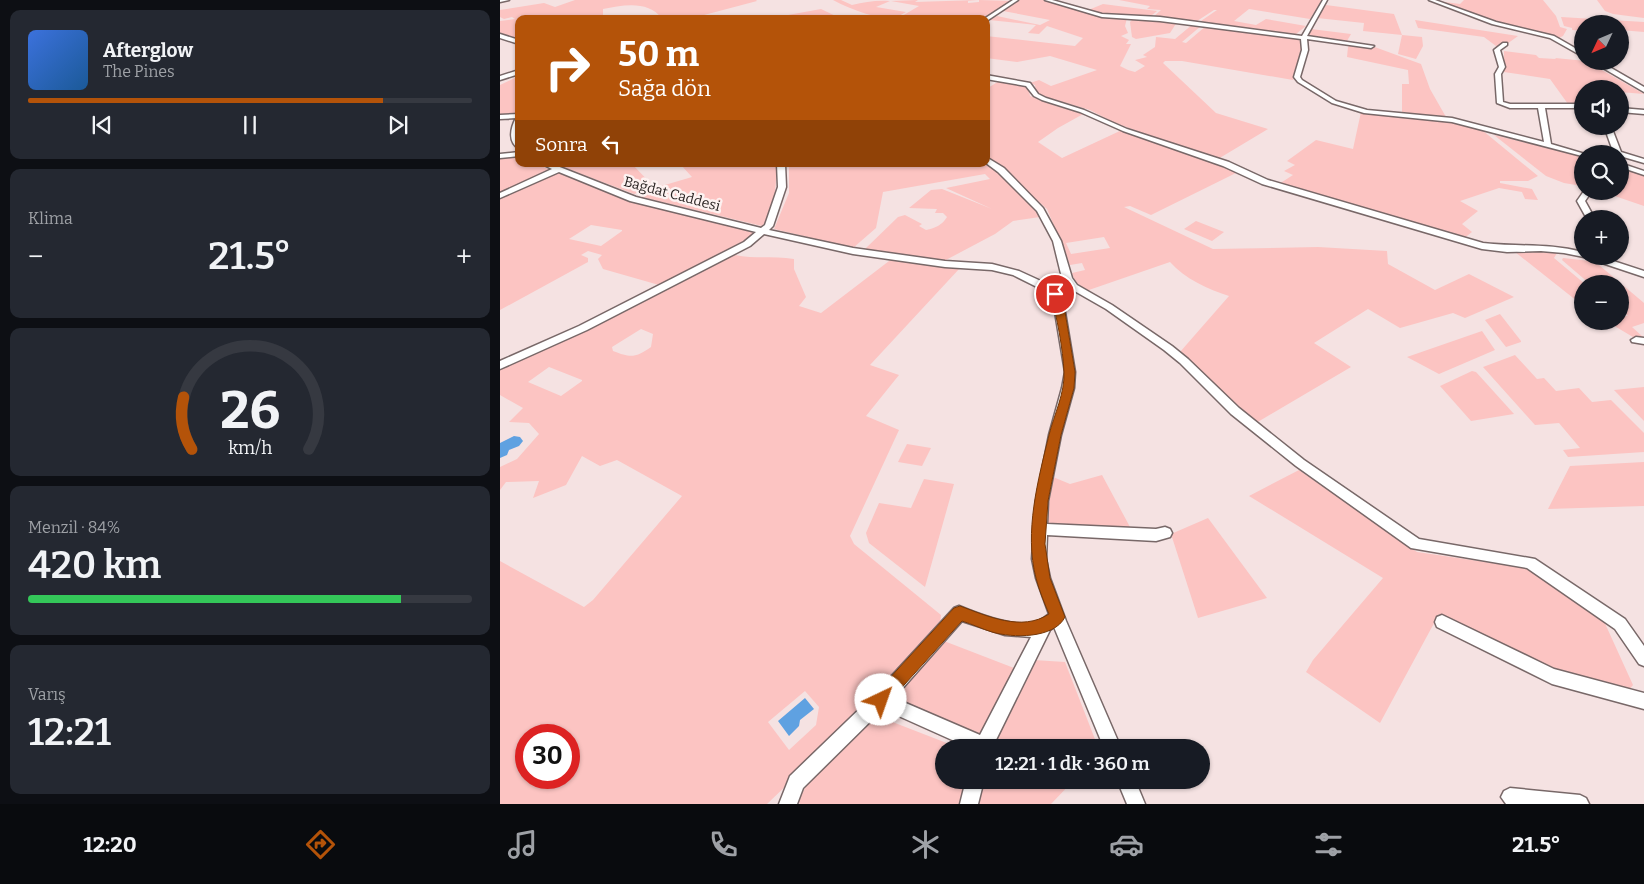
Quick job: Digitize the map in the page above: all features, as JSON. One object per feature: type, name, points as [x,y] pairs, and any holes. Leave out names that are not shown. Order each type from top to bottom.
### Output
[{"type":"street","points":[[500,1],[507,0]]},
{"type":"street","points":[[990,16],[1016,0]]},
{"type":"street","points":[[1047,0],[1102,15],[1160,19],[1371,46]]},
{"type":"street","points":[[1325,0],[1304,36],[1305,50],[1298,80],[1334,102],[1376,114],[1452,120],[1574,152]]},
{"type":"street","points":[[1431,0],[1494,23],[1552,37],[1574,49]]},
{"type":"street","points":[[500,36],[515,41]]},
{"type":"street","points":[[1505,44],[1497,50],[1502,67],[1498,74],[1500,103],[1510,106],[1574,106]]},
{"type":"street","points":[[1610,70],[1644,90]]},
{"type":"street","points":[[500,78],[515,73]]},
{"type":"street","points":[[990,78],[1028,84],[1036,95],[1044,99],[1082,111],[1125,130],[1226,164],[1266,182],[1360,211],[1482,246],[1507,249],[1557,249],[1574,253]]},
{"type":"street","points":[[1541,105],[1548,146]]},
{"type":"street","points":[[1629,111],[1644,112]]},
{"type":"street","points":[[500,117],[515,118]]},
{"type":"street","points":[[515,128],[513,133],[515,142]]},
{"type":"street","points":[[500,156],[515,154]]},
{"type":"street","points":[[1629,157],[1644,161]]},
{"type":"street","points":[[990,162],[1040,210],[1057,240],[1067,278],[1074,287],[1109,307],[1168,348],[1235,411],[1292,458],[1416,544],[1530,562],[1620,624],[1644,659]]},
{"type":"street","name":"Bağdat Caddesi","points":[[554,167],[634,199],[814,244],[853,251],[1007,270],[1042,283],[1055,294]]},
{"type":"street","points":[[500,365],[628,306],[674,281],[736,252],[769,226],[782,187],[781,167]]},
{"type":"street","points":[[1629,168],[1644,173]]},
{"type":"street","points":[[500,196],[559,169]]},
{"type":"street","points":[[1616,265],[1644,274]]},
{"type":"street","points":[[1074,287],[1055,294],[1059,306],[1070,372],[1042,501],[1039,559],[1051,621],[1109,739]]},
{"type":"street","points":[[1040,529],[1156,535],[1165,533]]},
{"type":"street","points":[[788,804],[796,782],[881,700],[960,613],[994,626],[1032,630],[1051,621]]},
{"type":"street","points":[[988,739],[1051,621]]},
{"type":"street","points":[[1442,622],[1552,676],[1644,701]]},
{"type":"street","points":[[881,700],[968,739]]},
{"type":"street","points":[[969,804],[973,789]]},
{"type":"street","points":[[1130,789],[1136,804]]},
{"type":"street","points":[[1510,797],[1580,804]]},
{"type":"shaded area","points":[[575,0],[757,1],[704,15],[659,15],[643,6],[627,5],[603,9],[603,15],[515,15],[515,19],[512,17],[504,19],[500,17],[500,10],[544,3],[555,7]]},
{"type":"shaded area","points":[[833,0],[841,0],[852,5],[890,1],[876,7],[906,12],[901,15],[871,15],[849,8]]},
{"type":"shaded area","points":[[978,0],[968,1],[968,3],[979,2],[979,0],[1013,1],[990,16],[904,15],[919,6],[891,1]]},
{"type":"shaded area","points":[[1019,0],[1044,0],[1091,14],[1127,18],[1125,26],[1128,33],[1121,36],[1129,40],[1126,44],[1131,44],[1120,66],[1135,72],[1145,66],[1135,60],[1147,57],[1143,55],[1155,47],[1156,37],[1175,39],[1193,24],[1201,26],[1182,42],[1186,43],[1206,26],[1300,36],[1303,45],[1293,80],[1182,61],[1165,61],[1163,63],[1216,113],[1268,129],[1218,159],[1113,122],[1090,110],[1036,94],[1035,85],[1030,83],[1039,80],[1051,86],[1097,70],[1050,56],[1017,62],[990,59],[990,36],[1075,46],[1083,38],[1047,26],[1039,34],[1028,33],[1036,25],[990,20],[997,16],[1040,25],[1050,20],[1003,11]]},
{"type":"shaded area","points":[[1119,0],[1322,0],[1310,19],[1249,9],[1234,21],[1256,25],[1266,19],[1306,26],[1296,34],[1198,23],[1217,10],[1194,23],[1153,17],[1161,10],[1147,9],[1150,6]]},
{"type":"shaded area","points":[[1464,0],[1543,0],[1556,16],[1560,27],[1567,29],[1563,36],[1559,38],[1492,21],[1437,1],[1460,4]]},
{"type":"shaded area","points":[[1597,0],[1644,0],[1644,18],[1613,14],[1605,11]]},
{"type":"shaded area","points":[[1103,4],[1157,11],[1150,16],[1137,17],[1086,11]]},
{"type":"shaded area","points":[[1326,5],[1394,14],[1402,35],[1363,31],[1364,23],[1317,18]]},
{"type":"shaded area","points":[[821,9],[834,15],[788,15]]},
{"type":"shaded area","points":[[1561,17],[1574,18],[1574,30],[1564,26]]},
{"type":"shaded area","points":[[515,19],[515,37],[500,34],[500,21]]},
{"type":"shaded area","points":[[1133,19],[1177,22],[1170,33],[1136,39],[1132,37],[1130,22]]},
{"type":"shaded area","points":[[1415,20],[1518,36],[1500,49],[1484,37],[1418,28]]},
{"type":"shaded area","points":[[1629,21],[1644,22],[1644,32],[1629,31]]},
{"type":"shaded area","points":[[1311,29],[1351,34],[1347,41],[1309,36],[1308,34]]},
{"type":"shaded area","points":[[1402,35],[1422,37],[1423,46],[1416,59],[1398,54]]},
{"type":"shaded area","points":[[1352,43],[1372,46],[1421,64],[1430,89],[1446,117],[1402,114],[1402,84],[1409,84],[1408,70],[1347,57],[1348,47]]},
{"type":"shaded area","points":[[1504,51],[1536,55],[1539,58],[1574,60],[1574,70],[1602,70],[1619,80],[1574,80],[1574,104],[1568,104],[1550,79],[1504,72]]},
{"type":"shaded area","points":[[515,78],[515,113],[500,115],[500,85]]},
{"type":"shaded area","points":[[1001,80],[1028,87],[1030,96],[1056,106],[1085,113],[1038,142],[1062,158],[1122,130],[1163,146],[1196,155],[1238,172],[1151,215],[1130,206],[1124,207],[1213,249],[1318,247],[1387,251],[1388,264],[1435,290],[1469,274],[1514,297],[1465,318],[1453,313],[1400,328],[1368,309],[1314,343],[1351,367],[1256,423],[1180,352],[1229,296],[1197,283],[1170,262],[1086,291],[1075,282],[1072,273],[1085,270],[1082,263],[1070,265],[1047,209],[990,159],[990,87]],"holes":[[[1104,237],[1110,248],[1071,254],[1066,243]]]},
{"type":"shaded area","points":[[1629,85],[1644,94],[1629,93]]},
{"type":"shaded area","points":[[1361,112],[1451,121],[1482,130],[1538,176],[1528,181],[1500,181],[1500,183],[1532,189],[1538,200],[1525,199],[1522,192],[1499,188],[1460,201],[1478,211],[1462,224],[1472,232],[1463,239],[1279,184],[1293,175],[1284,171],[1295,165],[1287,161],[1316,140],[1353,149]]},
{"type":"shaded area","points":[[1494,135],[1574,154],[1574,185],[1546,176]]},
{"type":"shaded area","points":[[515,156],[515,167],[544,167],[552,171],[500,194],[500,157]]},
{"type":"shaded area","points":[[990,165],[1016,187],[1034,210],[1037,210],[1040,217],[1013,221],[995,234],[944,261],[865,249],[898,217],[905,215],[922,224],[919,226],[926,230],[941,224],[947,217],[943,213],[935,213],[937,209],[909,208],[931,190],[942,189],[992,209],[946,188],[990,179],[985,174],[883,192],[876,228],[853,248],[774,229],[789,193],[789,167],[990,167]]},
{"type":"shaded area","points":[[563,167],[635,167],[654,187],[634,194]]},
{"type":"shaded area","points":[[683,167],[776,167],[774,197],[770,214],[762,226],[641,197],[658,187],[692,177]]},
{"type":"shaded area","points":[[1629,169],[1644,174],[1644,206],[1626,200],[1629,200]]},
{"type":"shaded area","points":[[556,172],[623,199],[756,233],[729,252],[659,285],[603,269],[598,259],[602,255],[588,251],[581,255],[588,258],[588,262],[500,310],[500,199]],"holes":[[[591,225],[622,230],[601,246],[569,239]]]},
{"type":"shaded area","points":[[1196,221],[1224,232],[1212,241],[1184,229]]},
{"type":"shaded area","points":[[1540,249],[1557,253],[1554,258],[1574,275],[1574,299],[1515,252]]},
{"type":"shaded area","points":[[735,255],[794,259],[794,269],[806,297],[799,306],[821,313],[893,258],[960,268],[870,365],[899,375],[866,416],[899,430],[850,536],[854,544],[941,615],[940,625],[887,683],[878,686],[872,692],[866,709],[767,804],[500,804],[500,561],[584,607],[593,600],[682,496],[617,460],[600,466],[582,456],[566,485],[533,498],[539,481],[506,482],[500,490],[500,467],[517,459],[539,434],[529,423],[509,422],[523,408],[500,395],[500,369],[624,312],[694,273]],"holes":[[[641,329],[653,334],[651,347],[633,356],[613,351],[612,347]],[[549,367],[582,380],[582,381],[561,396],[528,382]],[[805,691],[819,707],[816,725],[789,750],[768,722]]]},
{"type":"shaded area","points":[[1563,258],[1574,259],[1574,265],[1599,265],[1611,275],[1580,275],[1562,260]]},
{"type":"shaded area","points":[[1629,290],[1644,303],[1644,323],[1632,327],[1643,337],[1633,337],[1621,330],[1629,330]]},
{"type":"shaded area","points":[[1500,314],[1521,342],[1506,347],[1485,320]]},
{"type":"shaded area","points":[[1482,331],[1495,350],[1439,374],[1407,357]]},
{"type":"shaded area","points":[[1515,355],[1537,379],[1544,378],[1556,391],[1579,388],[1592,402],[1611,400],[1644,433],[1644,452],[1568,457],[1563,450],[1580,448],[1559,423],[1535,425],[1483,367]]},
{"type":"shaded area","points":[[1472,371],[1476,372],[1514,414],[1471,421],[1440,386]]},
{"type":"shaded area","points":[[1644,387],[1644,421],[1614,390]]},
{"type":"shaded area","points":[[907,444],[931,448],[922,466],[898,462]]},
{"type":"shaded area","points":[[1644,462],[1644,506],[1548,509],[1570,466]]},
{"type":"shaded area","points":[[1299,470],[1417,552],[1533,569],[1603,619],[1633,685],[1629,690],[1556,670],[1439,614],[1380,723],[1306,672],[1313,660],[1383,578],[1249,496]]},
{"type":"shaded area","points":[[1102,475],[1130,527],[1046,525],[1053,477],[1070,484]]},
{"type":"shaded area","points":[[924,479],[954,484],[925,587],[869,543],[866,533],[879,503],[911,508]]},
{"type":"shaded area","points":[[1208,518],[1267,598],[1198,618],[1171,534]]},
{"type":"shaded area","points":[[944,641],[1014,668],[983,737],[922,714],[895,696]]},
{"type":"shaded area","points":[[1034,660],[1065,662],[1095,739],[995,739]]},
{"type":"shaded area","points":[[877,716],[936,739],[935,789],[965,789],[961,804],[800,804],[798,801],[807,784]]},
{"type":"shaded area","points":[[982,789],[1065,789],[1051,804],[979,804]]},
{"type":"water","points":[[514,436],[520,437],[523,441],[519,446],[509,450],[507,455],[500,458],[500,443]]},
{"type":"water","points":[[805,698],[814,709],[800,720],[799,726],[789,736],[778,721]]},
{"type":"route","points":[[881,700],[960,613],[994,626],[1032,630],[1045,625],[1057,617],[1043,578],[1038,544],[1042,501],[1070,372],[1059,306],[1055,294]]}]
